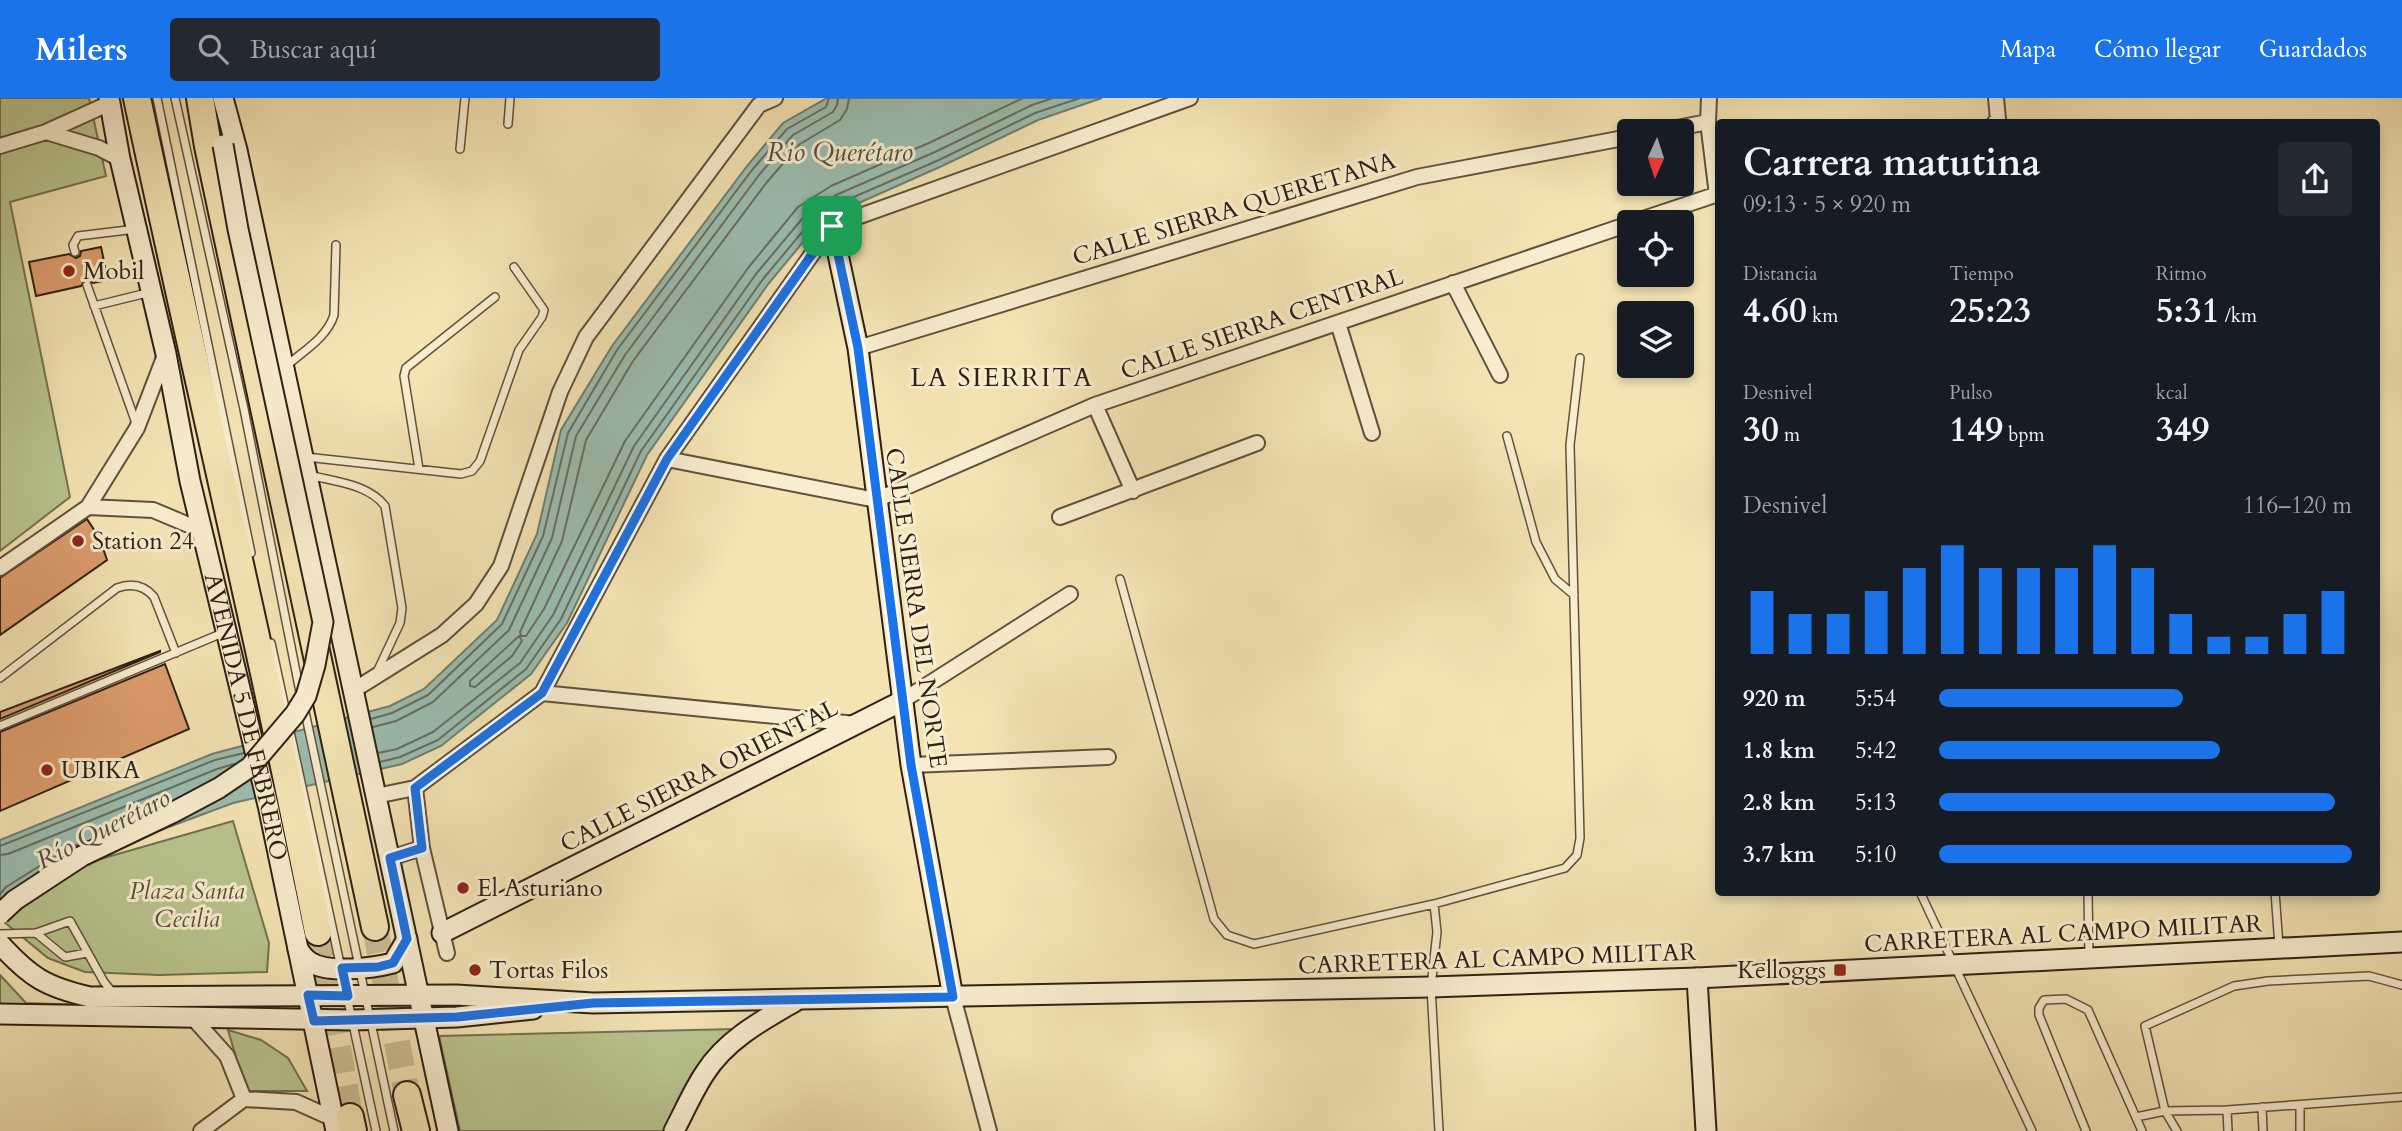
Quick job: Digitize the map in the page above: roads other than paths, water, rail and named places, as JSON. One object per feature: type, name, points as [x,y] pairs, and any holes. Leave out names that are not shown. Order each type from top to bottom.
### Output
[{"type":"highway","name":"AVENIDA 5 DE FEBRERO","points":[[137,98],[289,788],[318,932]]},
{"type":"highway","points":[[202,98],[211,160],[375,927]]},
{"type":"highway","points":[[407,1095],[415,1131]]},
{"type":"main road","points":[[0,914],[15,900],[82,856],[219,788],[250,766],[295,715],[306,696],[316,665],[323,622],[241,243],[223,145],[202,98]]},
{"type":"main road","points":[[223,98],[237,150],[448,1131]]},
{"type":"main road","name":"AVENIDA 5 DE FEBRERO","points":[[110,101],[120,159],[166,354],[190,481],[268,805],[314,1021],[343,1124]]},
{"type":"main road","name":"CALLE SIERRA DEL NORTE","points":[[832,226],[858,348],[911,765],[953,997]]},
{"type":"main road","name":"CALLE SIERRA ORIENTAL","points":[[442,933],[902,701]]},
{"type":"main road","points":[[298,949],[308,961],[318,966],[378,967],[393,963],[407,939]]},
{"type":"main road","name":"CARRETERA AL CAMPO MILITAR","points":[[0,944],[32,976],[47,984],[90,997],[456,995],[593,1003],[1431,987],[1697,978],[2279,947],[2400,945]]},
{"type":"main road","points":[[1697,978],[1706,1131]]},
{"type":"main road","points":[[674,1131],[716,1058],[743,1034],[798,1000]]},
{"type":"main road","name":"CARRETERA AL CAMPO MILITAR","points":[[0,1014],[314,1021],[424,1018],[593,1003]]},
{"type":"street","points":[[356,699],[374,679],[442,635],[477,604],[501,566],[560,392],[586,337],[759,105],[775,98]]},
{"type":"street","points":[[375,788],[415,788],[542,693],[667,459],[832,226],[1190,98]]},
{"type":"street","points":[[1709,98],[1708,122],[1715,172]]},
{"type":"street","points":[[1996,98],[1997,119]]},
{"type":"street","points":[[0,146],[46,132],[110,101]]},
{"type":"street","points":[[1694,125],[1708,122]]},
{"type":"street","points":[[46,132],[99,148],[120,159]]},
{"type":"street","name":"CALLE SIERRA QUERETANA","points":[[858,348],[1417,177],[1617,139]]},
{"type":"street","name":"CALLE SIERRA CENTRAL","points":[[1671,210],[1715,195]]},
{"type":"street","name":"CALLE SIERRA CENTRAL","points":[[876,500],[1095,405],[1617,228]]},
{"type":"street","points":[[1453,283],[1500,375]]},
{"type":"street","points":[[1338,323],[1372,433]]},
{"type":"street","points":[[0,568],[88,507],[137,428],[166,354]]},
{"type":"street","points":[[1095,405],[1133,491]]},
{"type":"street","points":[[1060,517],[1257,443]]},
{"type":"street","points":[[667,459],[876,500]]},
{"type":"street","points":[[88,507],[153,510],[203,531]]},
{"type":"street","points":[[902,701],[1070,594]]},
{"type":"street","points":[[542,693],[856,724]]},
{"type":"street","points":[[911,765],[1108,757]]},
{"type":"street","points":[[415,788],[422,848],[447,953]]},
{"type":"street","points":[[390,858],[422,848]]},
{"type":"street","points":[[953,997],[989,1131]]},
{"type":"street","points":[[194,1019],[227,1056],[244,1099]]},
{"type":"street","points":[[201,1131],[244,1099],[296,1102],[343,1124]]},
{"type":"lane","points":[[157,98],[252,557]]},
{"type":"lane","points":[[176,98],[244,409],[361,1020],[376,1131]]},
{"type":"lane","points":[[460,149],[465,98]]},
{"type":"lane","points":[[508,124],[510,98]]},
{"type":"lane","points":[[75,252],[73,245],[78,236],[136,229]]},
{"type":"lane","points":[[284,367],[331,325],[334,315],[336,245]]},
{"type":"lane","points":[[305,466],[418,469],[461,474],[472,471],[480,461],[519,350],[544,310],[514,267]]},
{"type":"lane","points":[[87,285],[137,428]]},
{"type":"lane","points":[[94,306],[151,291]]},
{"type":"lane","points":[[418,469],[404,376],[406,368],[495,297]]},
{"type":"lane","points":[[1120,579],[1214,919],[1227,935],[1254,944],[1434,904],[1565,868],[1577,855],[1580,838],[1570,445],[1580,358]]},
{"type":"lane","points":[[1507,436],[1536,542],[1555,579],[1574,595]]},
{"type":"lane","points":[[305,466],[377,495],[386,506],[402,608],[400,623],[374,679]]},
{"type":"lane","points":[[0,678],[117,588],[125,585],[147,589],[154,597],[176,653]]},
{"type":"lane","points":[[0,726],[226,632]]},
{"type":"lane","points":[[270,637],[361,1020],[394,1131]]},
{"type":"lane","points":[[1922,896],[2032,1131]]},
{"type":"lane","points":[[2088,896],[2089,957]]},
{"type":"lane","points":[[2274,896],[2279,947]]},
{"type":"lane","points":[[1434,904],[1437,932],[1431,987],[1439,1131]]},
{"type":"lane","points":[[0,934],[36,933],[70,921],[116,997]]},
{"type":"lane","points":[[36,933],[65,957],[87,953]]},
{"type":"lane","points":[[2177,1131],[2165,1111],[2145,1026],[2234,986],[2268,981],[2369,976],[2402,985]]},
{"type":"lane","points":[[2086,1131],[2039,1015],[2039,1008],[2044,1000],[2066,999],[2088,1010],[2142,1131]]},
{"type":"lane","points":[[2136,1116],[2165,1111],[2227,1110],[2402,1097]]},
{"type":"lane","points":[[2300,1105],[2300,1131]]},
{"type":"lane","points":[[2262,1107],[2263,1131]]},
{"type":"lane","points":[[2227,1110],[2228,1131]]},
{"type":"water","name":"Rio Querétaro","points":[[827,98],[1102,98],[1038,120],[818,224],[769,283],[647,455],[567,623],[531,674],[441,746],[402,764],[233,803],[78,861],[0,914],[0,840],[212,754],[390,706],[424,689],[497,620],[537,534],[561,430],[612,346],[747,166],[783,123]]},
{"type":"tunnel","points":[[375,927],[407,1095]]},
{"type":"tunnel","points":[[318,932],[350,1117]]},
{"type":"place","name":"Mobil","points":[[69,271]]},
{"type":"place","name":"Station 24","points":[[78,541]]},
{"type":"place","name":"UBIKA","points":[[47,770]]},
{"type":"place","name":"El Asturiano","points":[[463,888]]},
{"type":"place","name":"Tortas Filos","points":[[475,970]]},
{"type":"place","name":"Kelloggs","points":[[1840,970]]},
{"type":"district","name":"LA SIERRITA","points":[[1002,377]]},
{"type":"water label","name":"Río Querétaro","points":[[103,829]]},
{"type":"park label","name":"Plaza Santa Cecilia","points":[[187,905]]}]
